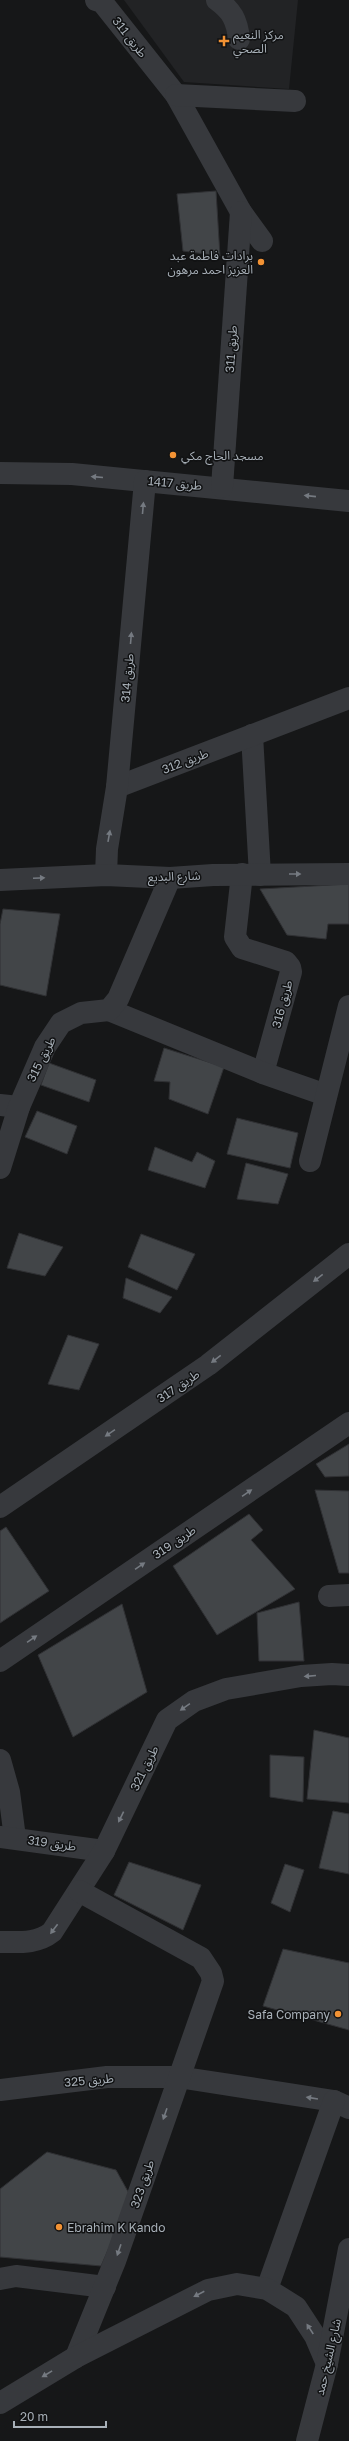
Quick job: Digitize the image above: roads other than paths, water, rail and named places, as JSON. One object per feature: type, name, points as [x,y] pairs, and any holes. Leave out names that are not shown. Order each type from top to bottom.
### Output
[{"type":"street","name":"طريق 311","points":[[96,0],[102,2],[176,95],[241,212],[262,241]]},
{"type":"street","points":[[217,0],[229,8],[238,23],[239,39]]},
{"type":"street","points":[[176,95],[295,101]]},
{"type":"street","name":"طريق 311","points":[[222,487],[241,212]]},
{"type":"street","name":"طريق 1417","points":[[0,473],[72,474],[222,487],[349,501]]},
{"type":"street","name":"طريق 314","points":[[106,875],[107,849],[117,787],[146,481]]},
{"type":"street","name":"طريق 312","points":[[117,787],[349,698]]},
{"type":"street","points":[[251,874],[252,735]]},
{"type":"street","name":"شارع البديع","points":[[0,880],[106,875],[170,878],[251,874],[349,874]]},
{"type":"street","name":"طريق 316","points":[[251,874],[235,937],[237,943],[242,948],[286,962],[290,967],[291,972],[263,1073]]},
{"type":"street","points":[[170,878],[118,999],[109,1010],[263,1073],[326,1095]]},
{"type":"street","points":[[310,1162],[349,1006]]},
{"type":"street","name":"طريق 315","points":[[0,1168],[9,1106],[61,1023],[81,1013],[109,1010]]},
{"type":"street","name":"طريق 317","points":[[0,1507],[208,1365],[349,1254]]},
{"type":"street","name":"طريق 319","points":[[0,1661],[349,1423]]},
{"type":"street","name":"طريق 321","points":[[0,1942],[34,1941],[44,1938],[52,1932],[104,1851],[167,1720],[194,1701],[226,1689],[301,1676],[349,1675]]},
{"type":"street","points":[[0,1760],[9,1792],[8,1838]]},
{"type":"street","name":"طريق 319","points":[[8,1838],[104,1851]]},
{"type":"street","name":"طريق 323","points":[[76,2357],[105,2287],[213,1981],[211,1973],[201,1958],[79,1891]]},
{"type":"street","name":"طريق 325","points":[[0,2090],[107,2077],[178,2077]]},
{"type":"street","points":[[178,2077],[342,2104],[267,2289]]},
{"type":"street","name":"شارع الشيخ حمد","points":[[307,2441],[327,2364],[349,2249]]},
{"type":"street","points":[[0,2279],[16,2276],[105,2287]]},
{"type":"street","points":[[0,2403],[76,2357],[208,2290],[237,2284],[267,2289],[296,2307],[315,2336],[327,2364]]},
{"type":"place","name":"مركز النعيم الصحي","points":[[224,41]]},
{"type":"place","name":"برادات فاطمة عبد العزيز احمد مرهون","points":[[261,262]]},
{"type":"place","name":"مسجد الحاج مكي","points":[[173,455]]},
{"type":"place","name":"Safa Company","points":[[338,2014]]},
{"type":"place","name":"Ebrahim K Kando","points":[[59,2227]]}]
